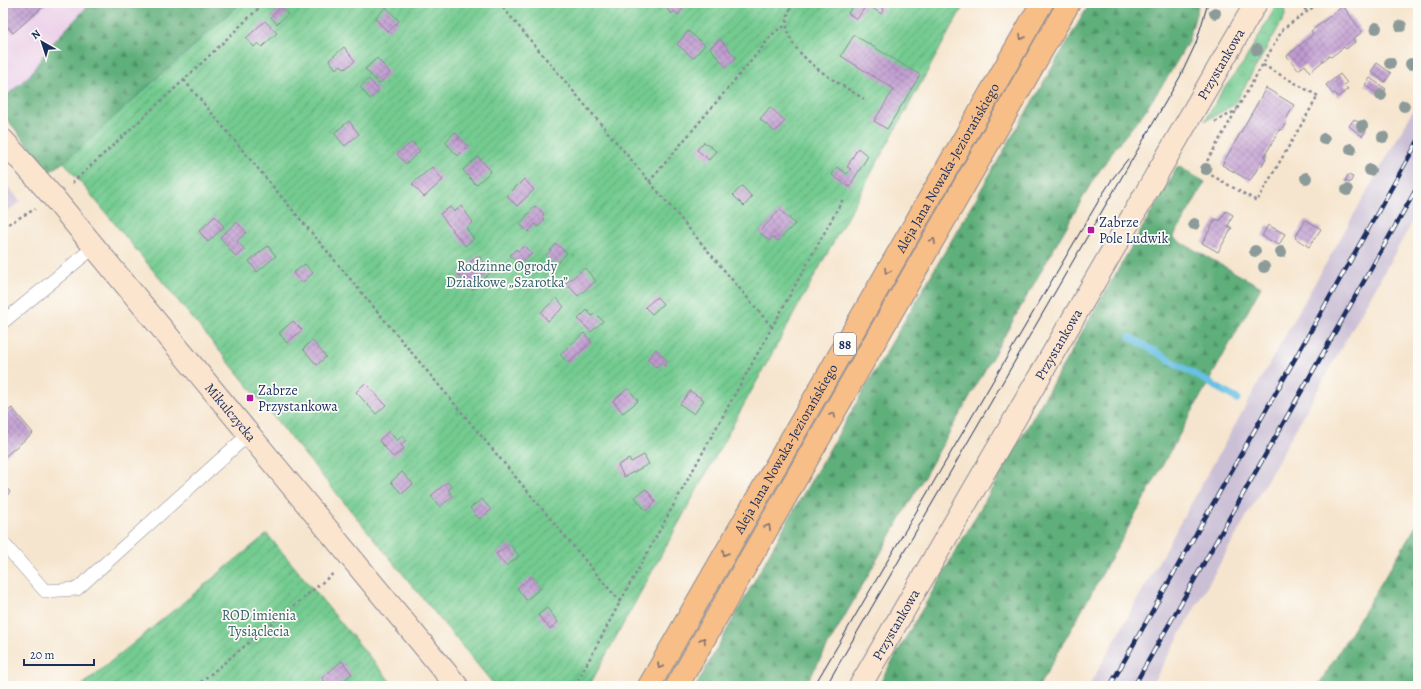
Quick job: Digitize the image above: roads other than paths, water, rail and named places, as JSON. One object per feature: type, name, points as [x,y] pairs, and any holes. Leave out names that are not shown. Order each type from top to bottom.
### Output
[{"type":"main road","name":"Aleja Jana Nowaka-Jeziorańskiego","points":[[648,686],[1042,3]]},
{"type":"main road","name":"Aleja Jana Nowaka-Jeziorańskiego","points":[[677,686],[1069,3]]},
{"type":"main road","name":"Przystankowa","points":[[860,686],[1256,3]]},
{"type":"main road","name":"Mikulczycka","points":[[3,140],[54,198],[457,686]]},
{"type":"lane","points":[[3,322],[94,247]]},
{"type":"lane","points":[[3,543],[45,591],[77,589],[249,434]]},
{"type":"waterway","points":[[1130,337],[1237,399]]},
{"type":"tram line","points":[[826,686],[1180,77],[1196,43],[1208,3]]},
{"type":"tram line","points":[[814,686],[1102,195],[1128,159]]},
{"type":"railway","points":[[1110,686],[1418,141]]},
{"type":"railway","points":[[1134,686],[1418,186]]},
{"type":"place","name":"Zabrze Pole Ludwik","points":[[1091,230]]},
{"type":"place","name":"Zabrze Przystankowa","points":[[250,398]]},
{"type":"park label","name":"Rodzinne Ogrody Działkowe „Szarotka”","points":[[507,274]]},
{"type":"park label","name":"ROD imienia Tysiąclecia","points":[[259,624]]}]
